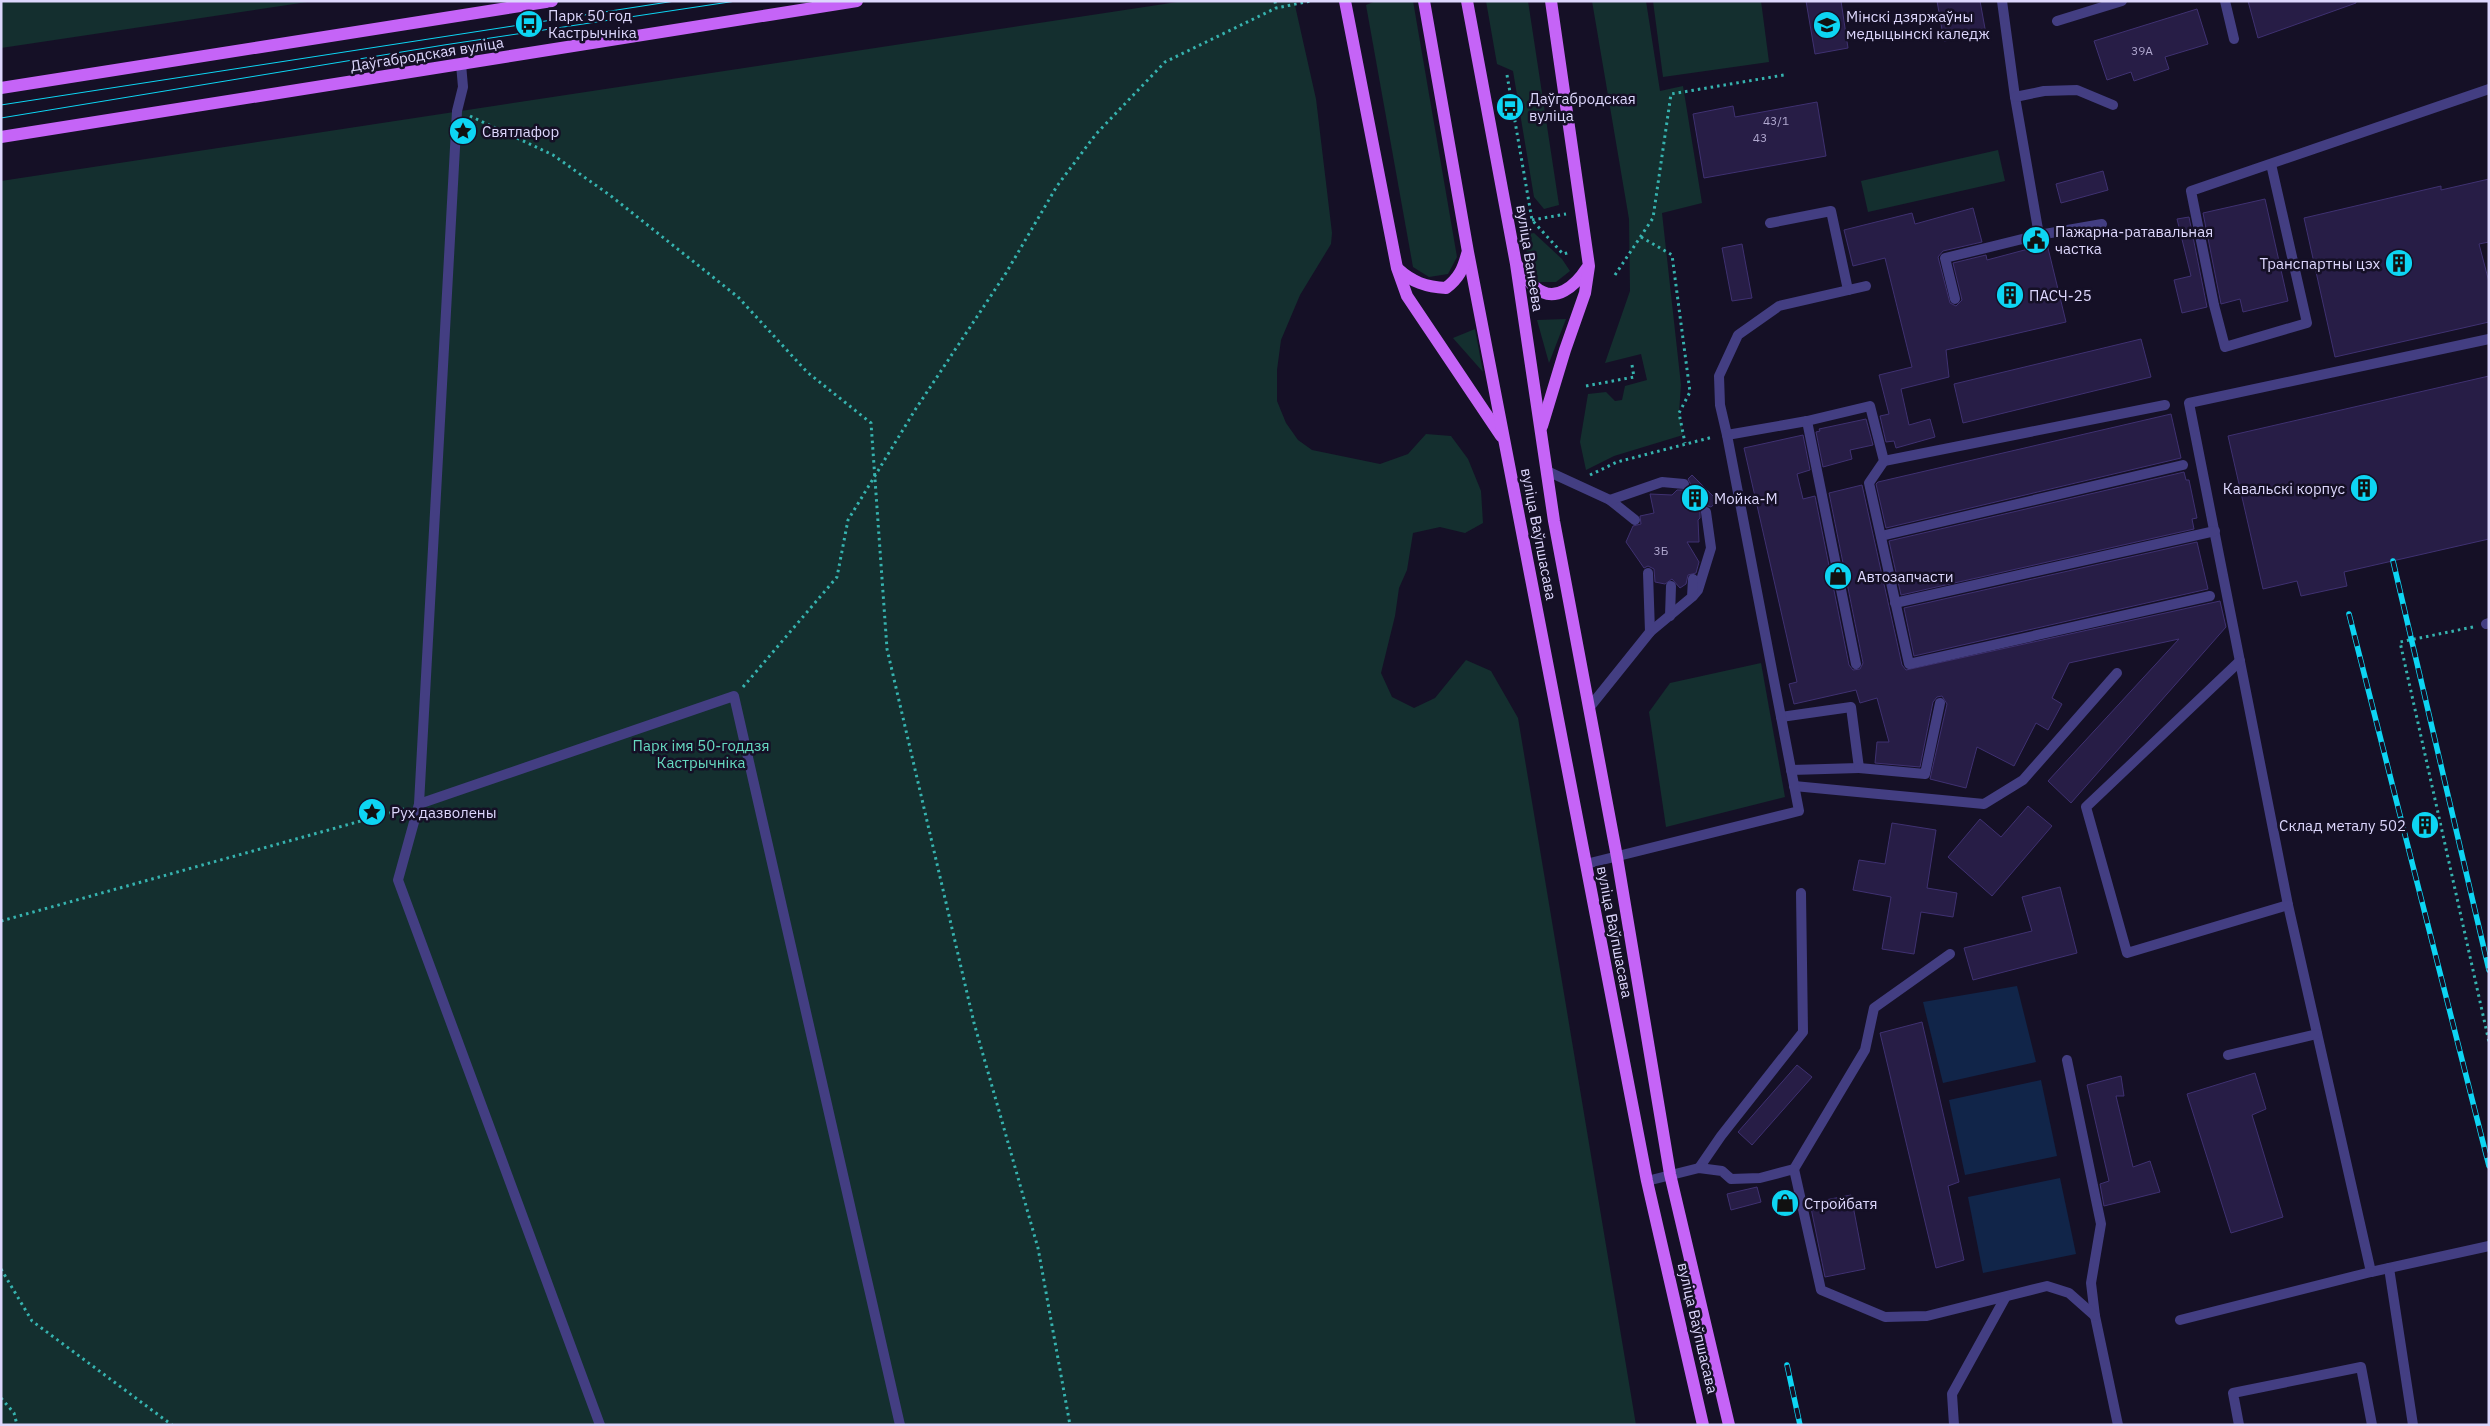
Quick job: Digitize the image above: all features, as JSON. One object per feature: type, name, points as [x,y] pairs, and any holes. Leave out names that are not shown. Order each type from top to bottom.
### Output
[{"type":"main road","points":[[1,88],[552,1]]},
{"type":"main road","name":"Даўгабродская вуліца","points":[[1,137],[857,1]]},
{"type":"main road","points":[[1346,1],[1397,268],[1407,296],[1505,443]]},
{"type":"main road","points":[[1424,1],[1468,252],[1505,443]]},
{"type":"main road","name":"вуліца Ванеева","points":[[1467,1],[1516,264],[1554,521]]},
{"type":"main road","points":[[1540,431],[1585,293],[1589,266],[1551,1]]},
{"type":"main road","points":[[1397,268],[1410,280],[1423,285],[1446,288],[1462,272],[1468,252]]},
{"type":"main road","points":[[1516,264],[1535,288],[1553,294],[1564,292],[1578,281],[1589,266]]},
{"type":"main road","name":"вуліца Ваўпшасава","points":[[1505,443],[1647,1181],[1703,1425]]},
{"type":"main road","name":"вуліца Ваўпшасава","points":[[1554,521],[1617,856],[1670,1174],[1729,1425]]},
{"type":"lane","points":[[2002,1],[2014,97],[2038,235]]},
{"type":"lane","points":[[2057,21],[2122,1]]},
{"type":"lane","points":[[2225,1],[2234,39]]},
{"type":"lane","points":[[460,64],[463,87],[458,111],[419,804],[398,880],[600,1425]]},
{"type":"lane","points":[[2014,97],[2044,91],[2077,90],[2113,105]]},
{"type":"lane","points":[[2271,164],[2308,323],[2225,347],[2214,306],[2191,191],[2489,90]]},
{"type":"lane","points":[[1770,224],[1831,211],[1848,290]]},
{"type":"lane","points":[[1955,299],[1945,258],[2038,235],[2102,224]]},
{"type":"lane","points":[[1586,864],[1799,811],[1720,405],[1719,376],[1738,335],[1779,306],[1866,286]]},
{"type":"lane","points":[[2371,1272],[2288,905],[2189,403],[2489,339]]},
{"type":"lane","points":[[2165,405],[1884,461],[1868,484],[1910,664],[2210,596]]},
{"type":"lane","points":[[1727,435],[1807,421],[1870,406],[1884,461]]},
{"type":"lane","points":[[1807,421],[1856,664]]},
{"type":"lane","points":[[1880,536],[2183,465]]},
{"type":"lane","points":[[1547,471],[1610,500],[1635,520]]},
{"type":"lane","points":[[1610,500],[1662,482],[1684,484]]},
{"type":"lane","points":[[1590,708],[1650,632],[1698,590],[1711,548],[1706,512]]},
{"type":"lane","points":[[1896,603],[2215,531]]},
{"type":"lane","points":[[1648,573],[1650,632]]},
{"type":"lane","points":[[1692,597],[1693,579]]},
{"type":"lane","points":[[1670,586],[1670,616]]},
{"type":"lane","points":[[2240,661],[2086,807],[2127,953],[2288,905]]},
{"type":"lane","points":[[1794,786],[1984,804],[2023,780],[2117,673]]},
{"type":"lane","points":[[419,804],[734,696],[900,1425]]},
{"type":"lane","points":[[1790,770],[1859,768],[1925,774],[1940,704]]},
{"type":"lane","points":[[1781,718],[1850,707],[1859,768]]},
{"type":"lane","points":[[1699,1168],[1803,1032],[1801,893]]},
{"type":"lane","points":[[1950,954],[1874,1008],[1865,1050],[1794,1170],[1821,1290],[1885,1317],[1927,1316],[2047,1286],[2069,1294],[2095,1316]]},
{"type":"lane","points":[[2228,1054],[2317,1034]]},
{"type":"lane","points":[[2067,1060],[2101,1224],[2091,1283],[2095,1316],[2118,1425]]},
{"type":"lane","points":[[1647,1181],[1699,1168],[1722,1171],[1731,1179],[1760,1178],[1794,1170]]},
{"type":"lane","points":[[2180,1320],[2371,1272],[2489,1246]]},
{"type":"lane","points":[[2389,1268],[2413,1425]]},
{"type":"lane","points":[[1954,1425],[1952,1394],[2005,1298]]},
{"type":"lane","points":[[2239,1425],[2233,1393],[2361,1368],[2372,1425]]},
{"type":"path","points":[[1275,1],[1276,8]]},
{"type":"path","points":[[734,696],[837,577],[848,520],[950,356],[1006,273],[1057,186],[1096,134],[1165,62],[1276,8],[1311,1]]},
{"type":"path","points":[[1507,75],[1532,220],[1564,254],[1571,252],[1570,243]]},
{"type":"path","points":[[1615,275],[1653,218],[1671,94],[1784,75]]},
{"type":"path","points":[[458,111],[553,155],[611,196],[738,297],[807,372],[872,423],[887,649],[974,1022],[1038,1248],[1070,1425]]},
{"type":"path","points":[[1532,220],[1566,214],[1567,224]]},
{"type":"path","points":[[1641,237],[1672,255],[1690,392],[1679,413],[1685,443]]},
{"type":"path","points":[[1586,386],[1634,377],[1632,365]]},
{"type":"path","points":[[1586,477],[1617,462],[1685,443],[1727,435]]},
{"type":"path","points":[[2488,624],[2400,642],[2489,1042]]},
{"type":"path","points":[[1,921],[419,804]]},
{"type":"path","points":[[1,1269],[32,1322],[172,1425]]},
{"type":"path","points":[[1,1398],[14,1413],[17,1425]]},
{"type":"green space","points":[[1,1],[314,1],[1,48]]},
{"type":"green space","name":"Парк імя 50-годдзя Кастрычніка","points":[[1184,1],[1294,1],[1316,99],[1332,233],[1331,244],[1300,295],[1281,340],[1277,370],[1277,401],[1286,423],[1298,440],[1312,450],[1380,464],[1408,454],[1426,434],[1451,436],[1468,459],[1481,491],[1483,523],[1465,533],[1440,527],[1413,533],[1407,570],[1399,588],[1395,616],[1381,673],[1392,697],[1414,708],[1435,698],[1466,660],[1491,671],[1518,718],[1636,1425],[1,1425],[1,181]]},
{"type":"green space","points":[[1376,1],[1413,1],[1457,257],[1448,274],[1429,277],[1413,267],[1366,5]]},
{"type":"green space","points":[[1486,1],[1528,1],[1559,205],[1544,209],[1534,197],[1513,71],[1497,64]]},
{"type":"green space","points":[[1592,1],[1646,1],[1660,91],[1683,86],[1702,203],[1662,213],[1681,385],[1679,413],[1683,435],[1614,456],[1586,470],[1580,442],[1588,394],[1606,392],[1615,401],[1622,400],[1625,386],[1647,380],[1641,354],[1605,363],[1630,291],[1629,219]]},
{"type":"green space","points":[[1653,1],[1761,1],[1769,62],[1663,77]]},
{"type":"green space","points":[[1998,150],[2005,181],[1868,212],[1861,181]]},
{"type":"green space","points":[[1534,233],[1562,259],[1570,271],[1556,282],[1539,282],[1530,268],[1523,235]]},
{"type":"green space","points":[[1566,319],[1549,363],[1537,320]]},
{"type":"green space","points":[[1475,329],[1483,372],[1453,338]]},
{"type":"green space","points":[[1761,663],[1785,797],[1666,827],[1649,712],[1670,683]]},
{"type":"water","points":[[2017,986],[2036,1062],[1943,1083],[1923,1002]]},
{"type":"water","points":[[2041,1080],[2057,1156],[1965,1175],[1949,1100]]},
{"type":"water","points":[[2060,1178],[2076,1254],[1983,1273],[1968,1197]]},
{"type":"building","name":"Мінскі дзяржаўны медыцынскі каледж","points":[[1806,1],[1841,1],[1848,48],[1815,54]]},
{"type":"building","name":"Мінскі дзяржаўны медыцынскі каледж","points":[[1937,1],[1980,1],[1986,34],[1944,41]]},
{"type":"building","points":[[2248,1],[2356,1],[2356,3],[2258,38]]},
{"type":"building","points":[[2197,9],[2208,44],[2165,57],[2169,69],[2134,81],[2131,72],[2107,80],[2094,41]]},
{"type":"building","points":[[1817,102],[1826,156],[1704,178],[1693,114],[1733,106],[1735,117]]},
{"type":"building","points":[[2103,171],[2108,190],[2061,203],[2056,184]]},
{"type":"building","name":"Транспартны цэх","points":[[2489,179],[2489,242],[2479,244],[2489,282],[2489,322],[2335,357],[2304,218],[2441,186],[2441,190]]},
{"type":"building","points":[[2265,199],[2288,301],[2243,312],[2240,299],[2221,304],[2203,213]]},
{"type":"building","points":[[1973,208],[1982,242],[1943,251],[1938,257],[1950,303],[1956,306],[1962,300],[1953,263],[1986,255],[1987,260],[2047,244],[2066,322],[1946,350],[1949,377],[1901,389],[1909,425],[1930,419],[1935,437],[1896,448],[1894,441],[1886,442],[1880,416],[1889,414],[1879,375],[1912,367],[1885,258],[1853,266],[1844,230],[1912,213],[1915,224]]},
{"type":"building","points":[[2189,217],[2207,307],[2182,313],[2174,280],[2191,276],[2177,219]]},
{"type":"building","points":[[1742,244],[1752,298],[1732,301],[1722,248]]},
{"type":"building","points":[[2141,339],[2151,377],[1963,423],[1954,384]]},
{"type":"building","name":"Кавальскі корпус","points":[[2489,376],[2489,539],[2344,572],[2347,586],[2301,596],[2297,581],[2263,589],[2228,436]]},
{"type":"building","points":[[2171,414],[2181,458],[1886,528],[1876,484],[1878,482]]},
{"type":"building","points":[[1866,419],[1873,445],[1850,450],[1852,459],[1823,467],[1816,432],[1820,431],[1819,429]]},
{"type":"building","points":[[1803,435],[1810,470],[1797,474],[1803,499],[1815,496],[1849,665],[1853,670],[1860,669],[1863,663],[1829,493],[1862,485],[1902,665],[1906,670],[2220,601],[2226,627],[2071,803],[2048,781],[2179,639],[2069,663],[2052,698],[2062,704],[2048,730],[2036,723],[2014,766],[1977,747],[1966,788],[1930,779],[1947,704],[1942,696],[1937,697],[1933,702],[1920,767],[1875,763],[1877,742],[1889,742],[1877,698],[1860,703],[1856,690],[1794,704],[1789,684],[1797,682],[1744,448]]},
{"type":"building","points":[[2184,472],[2186,480],[2189,480],[2197,518],[2192,519],[2194,529],[1901,595],[1889,541]]},
{"type":"building","points":[[1692,475],[1718,501],[1711,507],[1705,505],[1700,509],[1700,518],[1698,520],[1699,542],[1687,542],[1699,562],[1696,573],[1688,575],[1686,584],[1680,588],[1672,579],[1665,584],[1655,582],[1654,569],[1648,566],[1644,568],[1626,542],[1633,526],[1641,524],[1640,516],[1654,513],[1650,494],[1672,495],[1677,490],[1686,490],[1691,485],[1688,479]]},
{"type":"building","points":[[2197,542],[2208,589],[1914,656],[1904,608]]},
{"type":"building","points":[[2028,806],[2052,826],[1992,896],[1948,857],[1980,819],[2001,837]]},
{"type":"building","points":[[1892,823],[1936,830],[1927,888],[1957,893],[1953,917],[1921,912],[1914,954],[1882,949],[1891,897],[1853,890],[1859,860],[1885,864]]},
{"type":"building","points":[[2060,887],[2077,953],[1973,980],[1964,948],[2032,931],[2022,897]]},
{"type":"building","points":[[1922,1022],[1959,1182],[1948,1186],[1964,1260],[1936,1268],[1880,1033]]},
{"type":"building","points":[[1797,1065],[1812,1077],[1752,1145],[1738,1132]]},
{"type":"building","points":[[2255,1073],[2266,1109],[2252,1115],[2283,1217],[2231,1233],[2187,1094]]},
{"type":"building","points":[[2121,1076],[2124,1096],[2116,1096],[2133,1167],[2150,1161],[2160,1192],[2104,1206],[2100,1184],[2109,1181],[2087,1085]]},
{"type":"building","points":[[1757,1187],[1761,1202],[1731,1210],[1727,1194]]},
{"type":"building","points":[[1851,1195],[1865,1269],[1825,1277],[1810,1203]]},
{"type":"tram line","points":[[1,105],[675,1]]},
{"type":"tram line","points":[[1,118],[444,45],[736,1]]},
{"type":"railway","points":[[2393,561],[2489,970]]},
{"type":"railway","points":[[2349,614],[2489,1166]]},
{"type":"railway","points":[[1787,1365],[1800,1425]]},
{"type":"place","name":"Парк 50 год Кастрычніка","points":[[529,24]]},
{"type":"place","name":"Мінскі дзяржаўны медыцынскі каледж","points":[[1827,25]]},
{"type":"place","name":"Даўгабродская вуліца","points":[[1510,107]]},
{"type":"place","name":"Святлафор","points":[[463,131]]},
{"type":"place","name":"Пажарна-ратавальная частка","points":[[2036,240]]},
{"type":"place","name":"Транспартны цэх","points":[[2399,263]]},
{"type":"place","name":"ПАСЧ-25","points":[[2010,295]]},
{"type":"place","name":"Кавальскі корпус","points":[[2364,488]]},
{"type":"place","name":"Мойка-М","points":[[1695,498]]},
{"type":"place","name":"Автозапчасти","points":[[1838,576]]},
{"type":"place","name":"Рух дазволены","points":[[372,812]]},
{"type":"place","name":"Склад металу 502","points":[[2425,825]]},
{"type":"place","name":"Стройбатя","points":[[1785,1203]]}]
